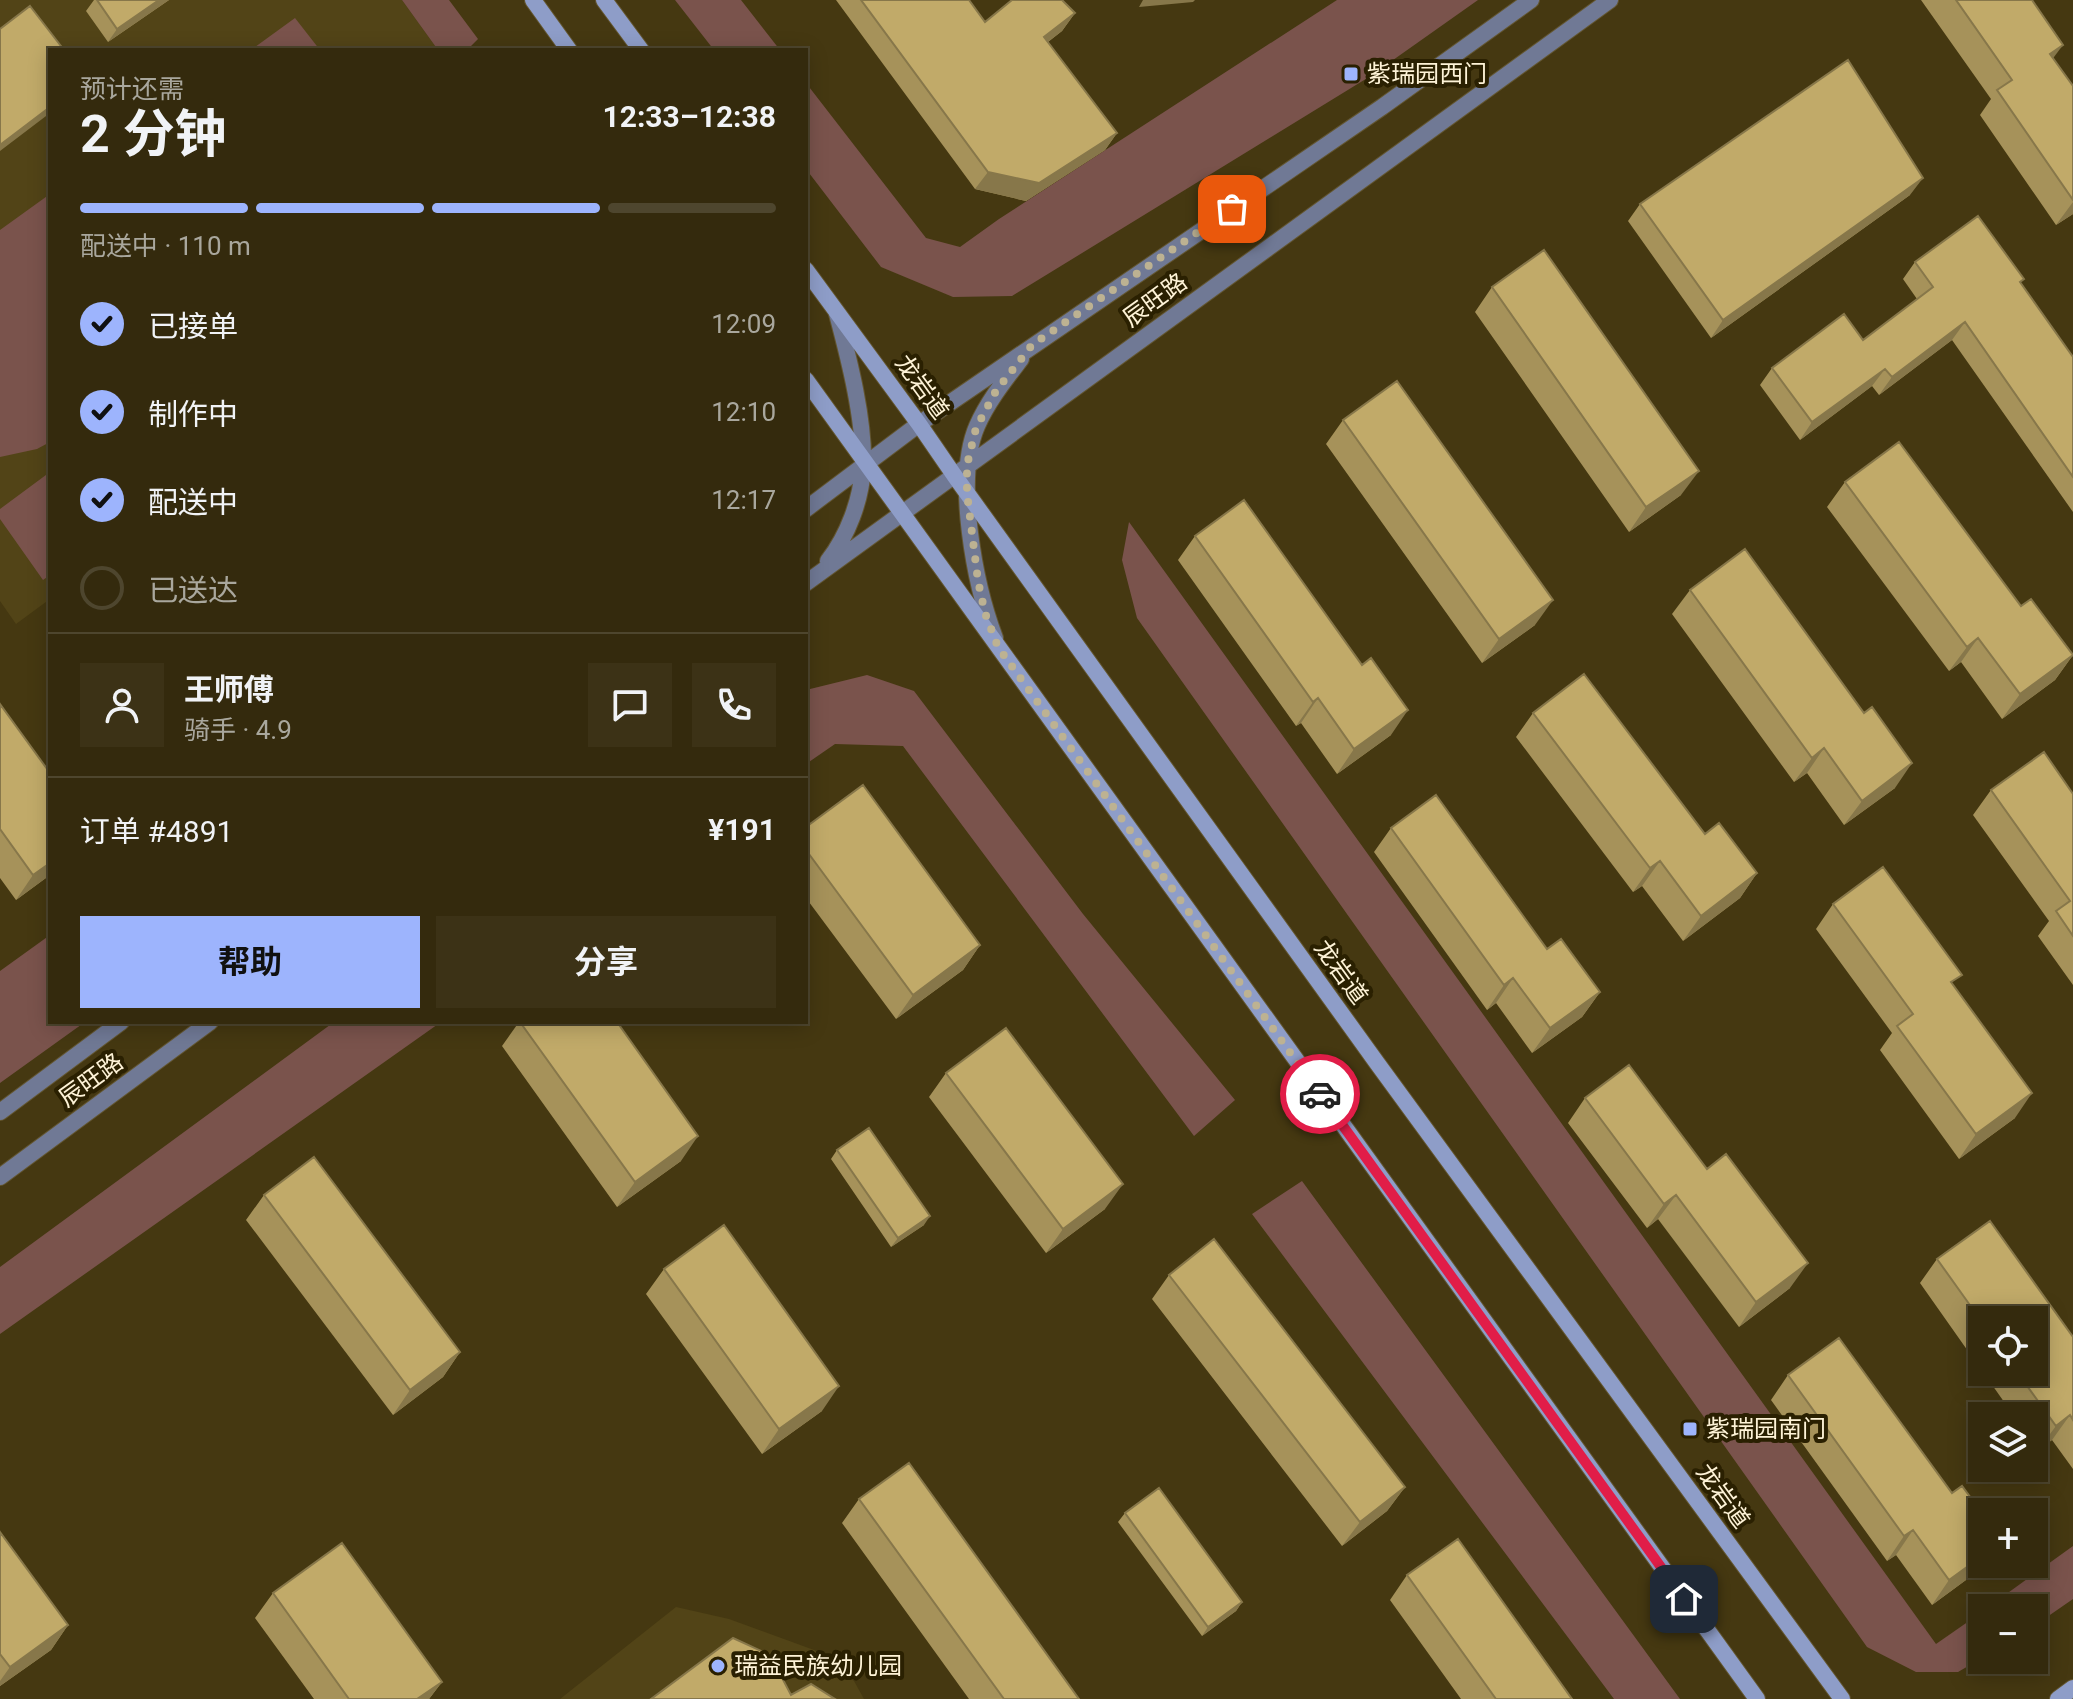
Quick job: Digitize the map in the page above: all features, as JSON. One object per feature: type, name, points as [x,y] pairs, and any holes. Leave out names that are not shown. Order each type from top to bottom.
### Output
[{"type":"main road","points":[[533,0],[568,48]]},
{"type":"main road","points":[[604,0],[640,48]]},
{"type":"main road","name":"龙岩道","points":[[808,273],[919,424],[961,470],[967,493],[1377,1063],[1842,1699]]},
{"type":"main road","points":[[808,383],[1757,1699]]},
{"type":"main road","points":[[2058,1699],[2073,1688]]},
{"type":"street","name":"辰旺路","points":[[808,507],[919,424],[1382,107],[1531,0]]},
{"type":"street","name":"辰旺路","points":[[812,579],[1610,0]]},
{"type":"street","points":[[812,579],[838,549],[857,504],[864,463],[854,384],[836,311]]},
{"type":"street","points":[[961,470],[976,428],[996,391],[1032,345]]},
{"type":"street","points":[[967,493],[978,581],[985,613],[998,647]]},
{"type":"street","name":"辰旺路","points":[[0,1112],[118,1024]]},
{"type":"street","name":"辰旺路","points":[[0,1177],[207,1024]]},
{"type":"shaded area","points":[[0,0],[402,0],[437,48],[48,48],[48,600],[16,624],[0,601]]},
{"type":"shaded area","points":[[402,0],[449,0],[478,39],[469,48],[437,48]]},
{"type":"shaded area","points":[[675,0],[741,0],[778,48],[712,48]]},
{"type":"shaded area","points":[[1337,0],[1478,0],[1369,77],[1012,296],[953,297],[881,267],[808,172],[808,86],[926,238],[960,247]]},
{"type":"shaded area","points":[[295,18],[318,48],[254,48]]},
{"type":"shaded area","points":[[48,195],[48,443],[37,449],[0,457],[0,230]]},
{"type":"shaded area","points":[[48,473],[48,576],[43,580],[0,519],[0,509]]},
{"type":"shaded area","points":[[1129,522],[1936,1644],[1968,1622],[1968,1666],[1958,1672],[1916,1672],[1867,1647],[1137,618],[1122,560]]},
{"type":"shaded area","points":[[867,675],[914,691],[1083,914],[1235,1100],[1194,1136],[903,746],[835,744],[808,763],[808,690]]},
{"type":"shaded area","points":[[48,936],[48,1024],[82,1024],[0,1083],[0,971]]},
{"type":"shaded area","points":[[331,1024],[438,1024],[0,1334],[0,1267]]},
{"type":"shaded area","points":[[1302,1181],[1680,1699],[1614,1699],[1252,1214]]},
{"type":"shaded area","points":[[2073,1546],[2073,1599],[2048,1616],[2048,1594],[2006,1594],[2029,1578],[2048,1578],[2048,1564]]},
{"type":"shaded area","name":"瑞益民族幼儿园","points":[[676,1607],[729,1619],[814,1650],[854,1681],[864,1699],[560,1699]]},
{"type":"building","points":[[97,0],[159,0],[117,29]]},
{"type":"building","points":[[861,0],[969,0],[985,22],[1012,0],[1062,0],[1075,13],[1044,37],[1117,133],[1039,183],[988,172]]},
{"type":"building","points":[[1956,0],[2032,0],[2063,45],[2050,54],[2073,86],[2073,200],[1997,90],[2012,80]]},
{"type":"building","points":[[30,6],[62,48],[48,48],[48,109],[0,145],[0,29]]},
{"type":"building","points":[[1848,60],[1923,178],[1723,320],[1640,204]]},
{"type":"building","points":[[1978,216],[2024,279],[2020,282],[2073,357],[2073,477],[1965,322],[1892,377],[1885,369],[1812,422],[1772,368],[1844,314],[1863,340],[1933,287],[1915,262]]},
{"type":"building","points":[[1544,250],[1699,471],[1646,507],[1492,287]]},
{"type":"building","points":[[1397,381],[1553,600],[1499,639],[1343,420]]},
{"type":"building","points":[[1899,442],[2021,606],[2031,599],[2073,655],[2020,694],[1978,638],[1967,647],[1845,482]]},
{"type":"building","points":[[1244,500],[1362,665],[1371,658],[1408,710],[1354,749],[1318,698],[1313,702],[1195,536]]},
{"type":"building","points":[[1745,549],[1864,713],[1872,707],[1912,763],[1862,801],[1824,748],[1812,758],[1690,590]]},
{"type":"building","points":[[1584,674],[1705,834],[1719,823],[1757,873],[1701,916],[1660,861],[1650,868],[1533,713]]},
{"type":"building","points":[[0,704],[48,770],[48,864],[33,875],[0,829]]},
{"type":"building","points":[[2044,752],[2073,794],[2073,936],[2056,911],[2070,901],[1991,790]]},
{"type":"building","points":[[863,785],[980,945],[913,995],[808,853],[808,826]]},
{"type":"building","points":[[1436,795],[1547,949],[1561,939],[1600,992],[1550,1028],[1513,978],[1504,985],[1391,828]]},
{"type":"building","points":[[1883,867],[1962,975],[1951,982],[2032,1093],[1976,1134],[1897,1026],[1913,1014],[1833,904]]},
{"type":"building","points":[[521,1024],[618,1024],[698,1136],[635,1182]]},
{"type":"building","points":[[1006,1028],[1123,1184],[1063,1229],[946,1073]]},
{"type":"building","points":[[1629,1065],[1707,1169],[1726,1154],[1808,1263],[1756,1302],[1676,1195],[1664,1204],[1585,1098]]},
{"type":"building","points":[[869,1128],[930,1216],[898,1238],[837,1150]]},
{"type":"building","points":[[314,1157],[460,1352],[410,1390],[264,1195]]},
{"type":"building","points":[[1990,1221],[2073,1337],[2073,1420],[2070,1415],[2056,1426],[2048,1415],[2048,1402],[2039,1402],[2027,1386],[2048,1386],[2048,1306],[1971,1306],[1937,1259]]},
{"type":"building","points":[[724,1225],[839,1386],[779,1429],[664,1269]]},
{"type":"building","points":[[1214,1239],[1405,1487],[1360,1522],[1169,1275]]},
{"type":"building","points":[[1839,1338],[1952,1493],[1962,1486],[1971,1498],[1968,1498],[1968,1566],[1949,1580],[1913,1530],[1904,1536],[1788,1375]]},
{"type":"building","points":[[909,1463],[1079,1699],[1004,1699],[859,1499]]},
{"type":"building","points":[[1159,1488],[1242,1602],[1208,1627],[1125,1513]]},
{"type":"building","points":[[0,1532],[68,1625],[10,1667],[0,1654]]},
{"type":"building","points":[[1458,1539],[1572,1699],[1496,1699],[1407,1575]]},
{"type":"building","points":[[342,1543],[442,1682],[417,1699],[349,1699],[273,1593]]},
{"type":"building","points":[[733,1638],[770,1655],[791,1695],[811,1684],[835,1699],[651,1699]]},
{"type":"way so far","points":[[1232,209],[1032,345],[996,391],[976,428],[967,465],[972,545],[985,613],[998,647],[1320,1094]]},
{"type":"place","name":"紫瑞园西门","points":[[1351,74]]},
{"type":"place","name":"紫瑞园南门","points":[[1690,1429]]},
{"type":"place","name":"瑞益民族幼儿园","points":[[718,1666]]},
{"type":"route","points":[[1320,1094],[1684,1599]]}]
